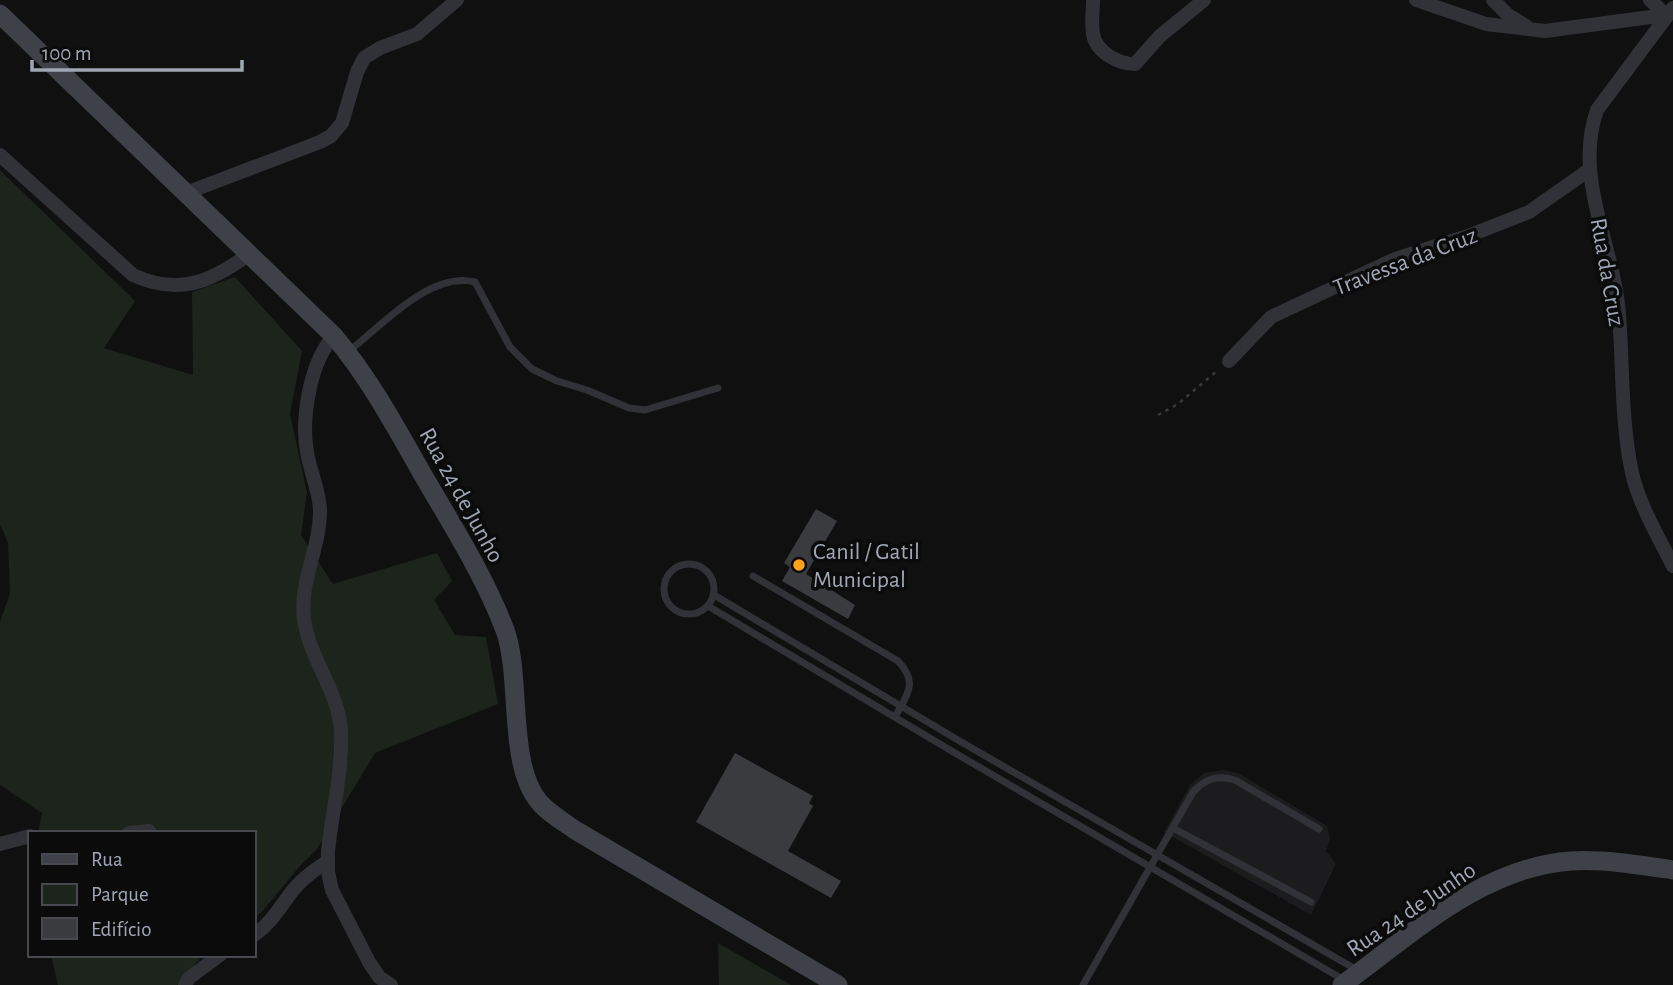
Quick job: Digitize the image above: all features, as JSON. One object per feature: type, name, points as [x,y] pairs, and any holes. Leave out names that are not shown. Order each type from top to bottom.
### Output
[{"type":"main road","name":"Rua 24 de Junho","points":[[0,14],[334,336],[379,397],[481,576],[498,614],[513,668],[519,754],[527,781],[543,807],[575,830],[838,985]]},
{"type":"main road","name":"Rua 24 de Junho","points":[[1350,979],[1467,894],[1502,878],[1542,865],[1572,861],[1673,870]]},
{"type":"street","points":[[186,193],[331,136],[342,123],[357,72],[364,58],[380,48],[417,34],[457,0]]},
{"type":"street","points":[[1093,0],[1093,36],[1106,54],[1124,64],[1135,64],[1160,36],[1204,0]]},
{"type":"street","points":[[1416,0],[1486,24],[1545,31],[1579,28],[1670,12]]},
{"type":"street","points":[[1493,0],[1508,15],[1530,29]]},
{"type":"street","points":[[1650,0],[1670,12]]},
{"type":"street","name":"Rua da Cruz","points":[[1670,12],[1597,110],[1591,127],[1588,150],[1589,170],[1615,282],[1632,475],[1673,566]]},
{"type":"street","points":[[0,155],[133,275],[152,284],[176,286],[200,281],[224,272],[249,254]]},
{"type":"street","name":"Travessa da Cruz","points":[[1229,361],[1271,317],[1395,259],[1468,236],[1529,212],[1589,170]]},
{"type":"street","points":[[334,336],[319,358],[305,418],[304,434],[320,508],[318,532],[303,596],[304,621],[338,710],[341,731],[328,861],[332,890],[369,962],[379,977],[391,985]]},
{"type":"street","points":[[0,844],[28,837]]},
{"type":"street","points":[[256,933],[271,920],[296,886],[328,861]]},
{"type":"street","points":[[185,985],[189,978],[216,957]]},
{"type":"lane","points":[[348,352],[423,292],[464,279],[475,282],[482,291],[510,347],[531,369],[557,382],[587,390],[629,408],[645,410],[718,388]]},
{"type":"lane","points":[[682,565],[699,566],[712,578],[714,595],[708,606],[693,615],[676,612],[669,606],[663,591],[668,574],[682,565]]},
{"type":"lane","points":[[753,576],[898,661],[908,672],[910,689],[895,717]]},
{"type":"lane","points":[[714,595],[1158,856],[1350,979]]},
{"type":"lane","points":[[708,606],[1151,868],[1350,979]]},
{"type":"lane","points":[[1083,985],[1200,784],[1212,778],[1235,780],[1319,829]]},
{"type":"lane","points":[[1173,828],[1311,902]]},
{"type":"path","points":[[1157,415],[1178,404],[1229,361]]},
{"type":"shaded area","points":[[1223,770],[1238,773],[1327,826],[1330,839],[1326,851],[1336,864],[1311,915],[1164,832],[1190,785],[1204,773]]},
{"type":"green space","points":[[0,170],[135,301],[104,348],[193,375],[192,292],[235,277],[302,351],[290,414],[307,493],[301,535],[333,584],[437,553],[452,581],[434,600],[455,635],[486,637],[498,704],[375,753],[317,849],[256,916],[256,831],[38,831],[42,813],[0,785],[0,622],[10,593],[8,543],[0,524]]},
{"type":"green space","points":[[718,943],[791,985],[719,985]]},
{"type":"green space","points":[[51,957],[201,957],[177,985],[58,985]]},
{"type":"building","name":"Canil / Gatil Municipal","points":[[816,509],[837,521],[806,574],[855,605],[848,619],[782,581],[790,567],[784,563]]},
{"type":"building","points":[[735,753],[813,796],[809,803],[813,806],[788,851],[841,881],[831,898],[696,822]]},
{"type":"place","name":"Canil / Gatil Municipal","points":[[799,565]]}]
